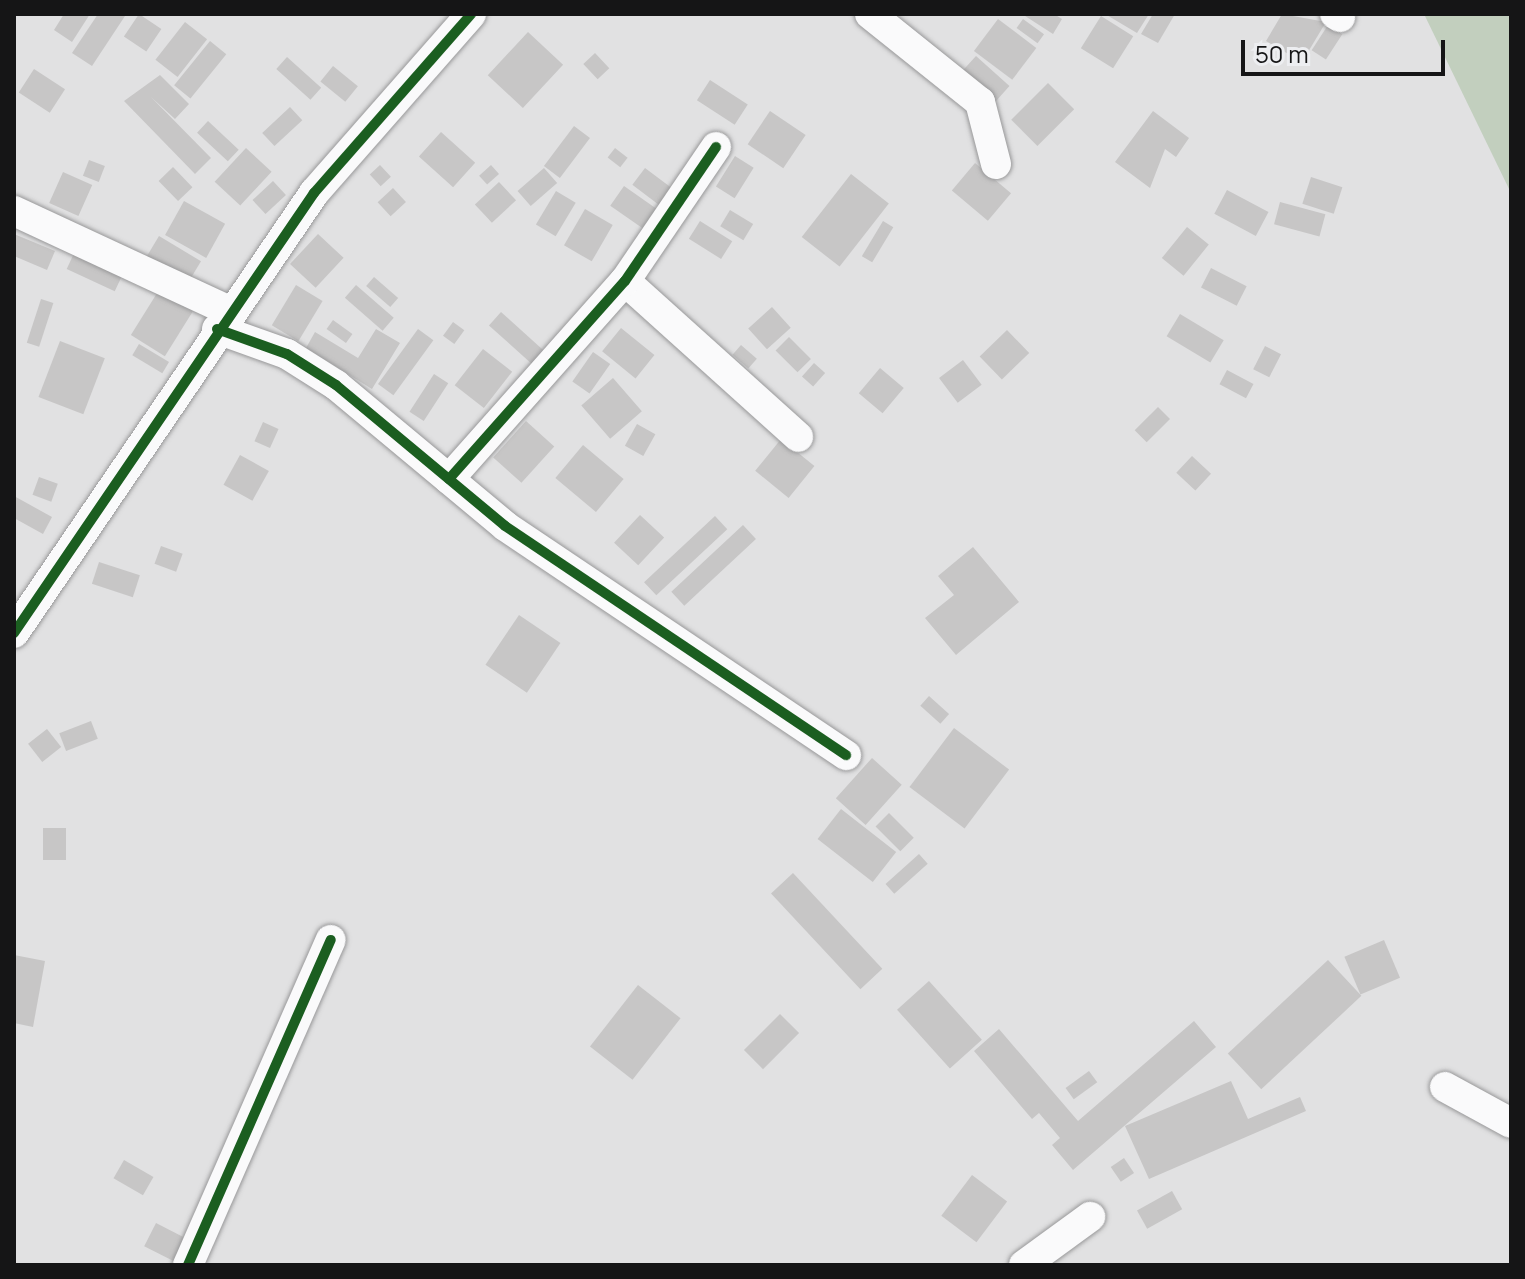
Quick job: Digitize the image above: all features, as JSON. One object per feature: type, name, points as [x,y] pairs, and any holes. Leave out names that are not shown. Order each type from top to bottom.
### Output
[{"type":"street","points":[[14,633],[223,320],[314,193],[471,14]]},
{"type":"street","points":[[881,16],[980,102],[996,164]]},
{"type":"street","points":[[449,479],[625,281],[716,147]]},
{"type":"street","points":[[14,211],[287,354],[336,385],[505,526],[846,755]]},
{"type":"street","points":[[625,281],[798,437]]},
{"type":"street","points":[[188,1265],[331,940]]},
{"type":"street","points":[[1445,1087],[1511,1123]]},
{"type":"street","points":[[1024,1265],[1090,1217]]},
{"type":"green space","points":[[1424,14],[1511,14],[1511,193]]},
{"type":"building","points":[[64,14],[90,14],[72,42],[54,30]]},
{"type":"building","points":[[98,14],[125,16],[92,66],[72,53]]},
{"type":"building","points":[[139,14],[161,29],[146,51],[124,36]]},
{"type":"building","points":[[1022,14],[1054,14],[1062,19],[1053,34]]},
{"type":"building","points":[[1105,14],[1149,14],[1137,33]]},
{"type":"building","points":[[1153,14],[1175,14],[1158,43],[1141,34]]},
{"type":"building","points":[[1282,14],[1326,22],[1302,62],[1266,41]]},
{"type":"building","points":[[1101,16],[1133,36],[1113,68],[1081,48]]},
{"type":"building","points":[[998,19],[1036,48],[1012,80],[974,51]]},
{"type":"building","points":[[1023,19],[1044,34],[1038,43],[1017,28]]},
{"type":"building","points":[[185,22],[207,39],[178,77],[155,60]]},
{"type":"building","points":[[1328,25],[1342,34],[1326,59],[1312,50]]},
{"type":"building","points":[[528,32],[563,65],[523,108],[488,75]]},
{"type":"building","points":[[210,41],[226,54],[190,99],[174,85]]},
{"type":"building","points":[[595,53],[609,68],[598,79],[583,64]]},
{"type":"building","points":[[976,56],[1009,86],[995,102],[961,72]]},
{"type":"building","points":[[287,57],[321,88],[310,100],[276,69]]},
{"type":"building","points":[[333,66],[358,86],[345,102],[320,82]]},
{"type":"building","points":[[34,69],[65,89],[50,113],[19,92]]},
{"type":"building","points":[[160,75],[189,104],[175,119],[151,97],[211,158],[195,174],[124,101]]},
{"type":"building","points":[[710,80],[748,105],[735,125],[697,100]]},
{"type":"building","points":[[1048,83],[1074,109],[1037,146],[1011,120]]},
{"type":"building","points":[[290,107],[302,120],[274,146],[262,133]]},
{"type":"building","points":[[770,111],[806,135],[783,168],[748,144]]},
{"type":"building","points":[[1153,111],[1189,138],[1176,157],[1165,149],[1150,188],[1115,162]]},
{"type":"building","points":[[208,121],[239,150],[228,161],[197,133]]},
{"type":"building","points":[[574,126],[590,138],[560,178],[544,166]]},
{"type":"building","points":[[441,132],[475,163],[453,187],[419,157]]},
{"type":"building","points":[[246,148],[272,172],[240,206],[215,182]]},
{"type":"building","points":[[615,148],[628,158],[620,167],[608,157]]},
{"type":"building","points":[[735,156],[754,168],[735,198],[716,187]]},
{"type":"building","points":[[89,160],[105,166],[99,182],[83,176]]},
{"type":"building","points":[[975,163],[1011,193],[988,221],[952,191]]},
{"type":"building","points":[[380,165],[391,177],[381,186],[370,175]]},
{"type":"building","points":[[491,165],[499,174],[487,185],[479,176]]},
{"type":"building","points":[[173,167],[192,187],[178,201],[159,181]]},
{"type":"building","points":[[544,168],[557,183],[531,206],[518,191]]},
{"type":"building","points":[[645,168],[675,191],[663,208],[632,185]]},
{"type":"building","points":[[63,172],[92,185],[78,216],[49,203]]},
{"type":"building","points":[[851,174],[889,204],[840,267],[802,237]]},
{"type":"building","points":[[1311,177],[1342,187],[1334,214],[1302,204]]},
{"type":"building","points":[[273,181],[286,195],[265,214],[253,200]]},
{"type":"building","points":[[499,182],[516,200],[492,223],[475,205]]},
{"type":"building","points":[[624,186],[663,213],[649,233],[610,206]]},
{"type":"building","points":[[393,188],[406,202],[391,216],[378,202]]},
{"type":"building","points":[[1227,190],[1268,212],[1256,236],[1214,214]]},
{"type":"building","points":[[556,191],[576,203],[556,236],[536,224]]},
{"type":"building","points":[[184,201],[225,224],[206,258],[165,235]]},
{"type":"building","points":[[1280,202],[1325,214],[1319,236],[1274,224]]},
{"type":"building","points":[[585,209],[613,225],[592,261],[564,245]]},
{"type":"building","points":[[730,210],[753,224],[743,240],[720,226]]},
{"type":"building","points":[[700,221],[732,241],[721,259],[689,239]]},
{"type":"building","points":[[883,221],[893,227],[872,262],[862,256]]},
{"type":"building","points":[[1187,227],[1209,245],[1184,276],[1162,258]]},
{"type":"building","points":[[14,234],[55,251],[47,270],[14,256]]},
{"type":"building","points":[[318,234],[344,258],[316,288],[290,264]]},
{"type":"building","points":[[159,236],[201,261],[189,282],[147,257]]},
{"type":"building","points":[[76,249],[124,271],[115,291],[67,269]]},
{"type":"building","points":[[1211,268],[1247,286],[1237,306],[1201,288]]},
{"type":"building","points":[[374,277],[398,298],[390,307],[366,286]]},
{"type":"building","points":[[296,285],[323,301],[298,341],[272,325]]},
{"type":"building","points":[[356,285],[394,318],[383,331],[345,298]]},
{"type":"building","points":[[159,290],[193,311],[165,356],[131,335]]},
{"type":"building","points":[[41,299],[53,303],[39,347],[27,343]]},
{"type":"building","points":[[772,307],[791,328],[767,349],[748,328]]},
{"type":"building","points":[[501,312],[550,356],[538,370],[489,325]]},
{"type":"building","points":[[1180,314],[1224,340],[1210,363],[1167,336]]},
{"type":"building","points":[[333,320],[352,334],[346,343],[327,329]]},
{"type":"building","points":[[453,322],[464,330],[454,344],[443,336]]},
{"type":"building","points":[[621,328],[654,355],[636,378],[602,351]]},
{"type":"building","points":[[376,329],[400,343],[372,389],[306,348],[315,332],[358,358]]},
{"type":"building","points":[[418,329],[433,340],[393,395],[378,384]]},
{"type":"building","points":[[1007,330],[1029,353],[1002,379],[980,356]]},
{"type":"building","points":[[789,337],[811,359],[797,372],[776,350]]},
{"type":"building","points":[[60,341],[105,358],[83,414],[38,397]]},
{"type":"building","points":[[139,344],[169,362],[162,373],[132,355]]},
{"type":"building","points":[[741,345],[757,359],[748,369],[732,355]]},
{"type":"building","points":[[1265,346],[1281,354],[1269,377],[1253,369]]},
{"type":"building","points":[[483,349],[512,372],[484,408],[455,385]]},
{"type":"building","points":[[593,352],[610,364],[590,394],[572,381]]},
{"type":"building","points":[[963,360],[982,385],[958,403],[939,378]]},
{"type":"building","points":[[814,363],[825,373],[813,386],[802,376]]},
{"type":"building","points":[[880,368],[904,388],[883,413],[859,393]]},
{"type":"building","points":[[1227,370],[1253,384],[1246,398],[1219,384]]},
{"type":"building","points":[[434,374],[448,383],[424,421],[409,412]]},
{"type":"building","points":[[613,378],[642,411],[610,439],[581,406]]},
{"type":"building","points":[[1158,407],[1170,419],[1147,442],[1135,430]]},
{"type":"building","points":[[526,421],[554,446],[521,483],[493,457]]},
{"type":"building","points":[[263,422],[279,429],[270,448],[254,441]]},
{"type":"building","points":[[637,424],[655,434],[643,456],[625,446]]},
{"type":"building","points":[[781,439],[814,466],[789,498],[755,471]]},
{"type":"building","points":[[583,445],[624,479],[596,512],[555,478]]},
{"type":"building","points":[[240,455],[269,471],[252,501],[224,485]]},
{"type":"building","points":[[1192,456],[1211,474],[1195,491],[1176,473]]},
{"type":"building","points":[[39,477],[58,484],[51,502],[33,495]]},
{"type":"building","points":[[14,496],[52,517],[43,534],[14,518]]},
{"type":"building","points":[[640,515],[664,538],[638,565],[614,543]]},
{"type":"building","points":[[715,516],[727,529],[656,595],[644,582]]},
{"type":"building","points":[[743,525],[756,539],[684,606],[671,592]]},
{"type":"building","points":[[161,546],[183,554],[176,572],[155,564]]},
{"type":"building","points":[[973,547],[1019,602],[956,655],[925,618],[954,595],[938,576]]},
{"type":"building","points":[[99,562],[140,575],[133,597],[92,584]]},
{"type":"building","points":[[519,615],[560,643],[527,693],[485,665]]},
{"type":"building","points":[[929,696],[949,714],[940,724],[920,706]]},
{"type":"building","points":[[91,721],[98,739],[66,751],[59,733]]},
{"type":"building","points":[[954,728],[1009,770],[965,829],[909,787]]},
{"type":"building","points":[[47,729],[61,747],[42,762],[28,744]]},
{"type":"building","points":[[872,758],[902,785],[866,825],[836,798]]},
{"type":"building","points":[[841,809],[896,852],[873,882],[818,839]]},
{"type":"building","points":[[889,813],[914,838],[900,851],[876,826]]},
{"type":"building","points":[[43,828],[66,828],[66,860],[43,860]]},
{"type":"building","points":[[919,854],[928,864],[894,894],[886,884]]},
{"type":"building","points":[[793,873],[882,969],[860,989],[771,893]]},
{"type":"building","points":[[1384,940],[1400,978],[1360,995],[1344,957]]},
{"type":"building","points":[[14,955],[45,961],[33,1027],[14,1023]]},
{"type":"building","points":[[1328,960],[1361,996],[1261,1089],[1228,1053]]},
{"type":"building","points":[[929,981],[982,1040],[950,1068],[897,1010]]},
{"type":"building","points":[[638,985],[681,1018],[633,1080],[590,1046]]},
{"type":"building","points":[[780,1014],[799,1033],[763,1069],[744,1050]]},
{"type":"building","points":[[1194,1021],[1216,1047],[1073,1170],[1052,1145],[1060,1138],[1039,1113],[1032,1119],[974,1051],[999,1029],[1078,1121]]},
{"type":"building","points":[[1089,1071],[1097,1082],[1074,1099],[1066,1088]]},
{"type":"building","points":[[1231,1081],[1248,1119],[1300,1097],[1306,1111],[1149,1179],[1125,1126]]},
{"type":"building","points":[[1124,1158],[1134,1173],[1121,1182],[1111,1167]]},
{"type":"building","points":[[124,1160],[153,1177],[143,1195],[114,1178]]},
{"type":"building","points":[[972,1175],[1007,1201],[976,1242],[941,1216]]},
{"type":"building","points":[[1172,1191],[1182,1209],[1147,1229],[1137,1210]]},
{"type":"building","points":[[156,1223],[187,1239],[175,1262],[144,1246]]},
{"type":"cycle path","points":[[14,633],[314,193],[471,14]]},
{"type":"cycle path","points":[[449,479],[625,281],[716,147]]},
{"type":"cycle path","points":[[217,329],[287,354],[336,385],[505,526],[846,755]]},
{"type":"cycle path","points":[[188,1265],[331,940]]}]
